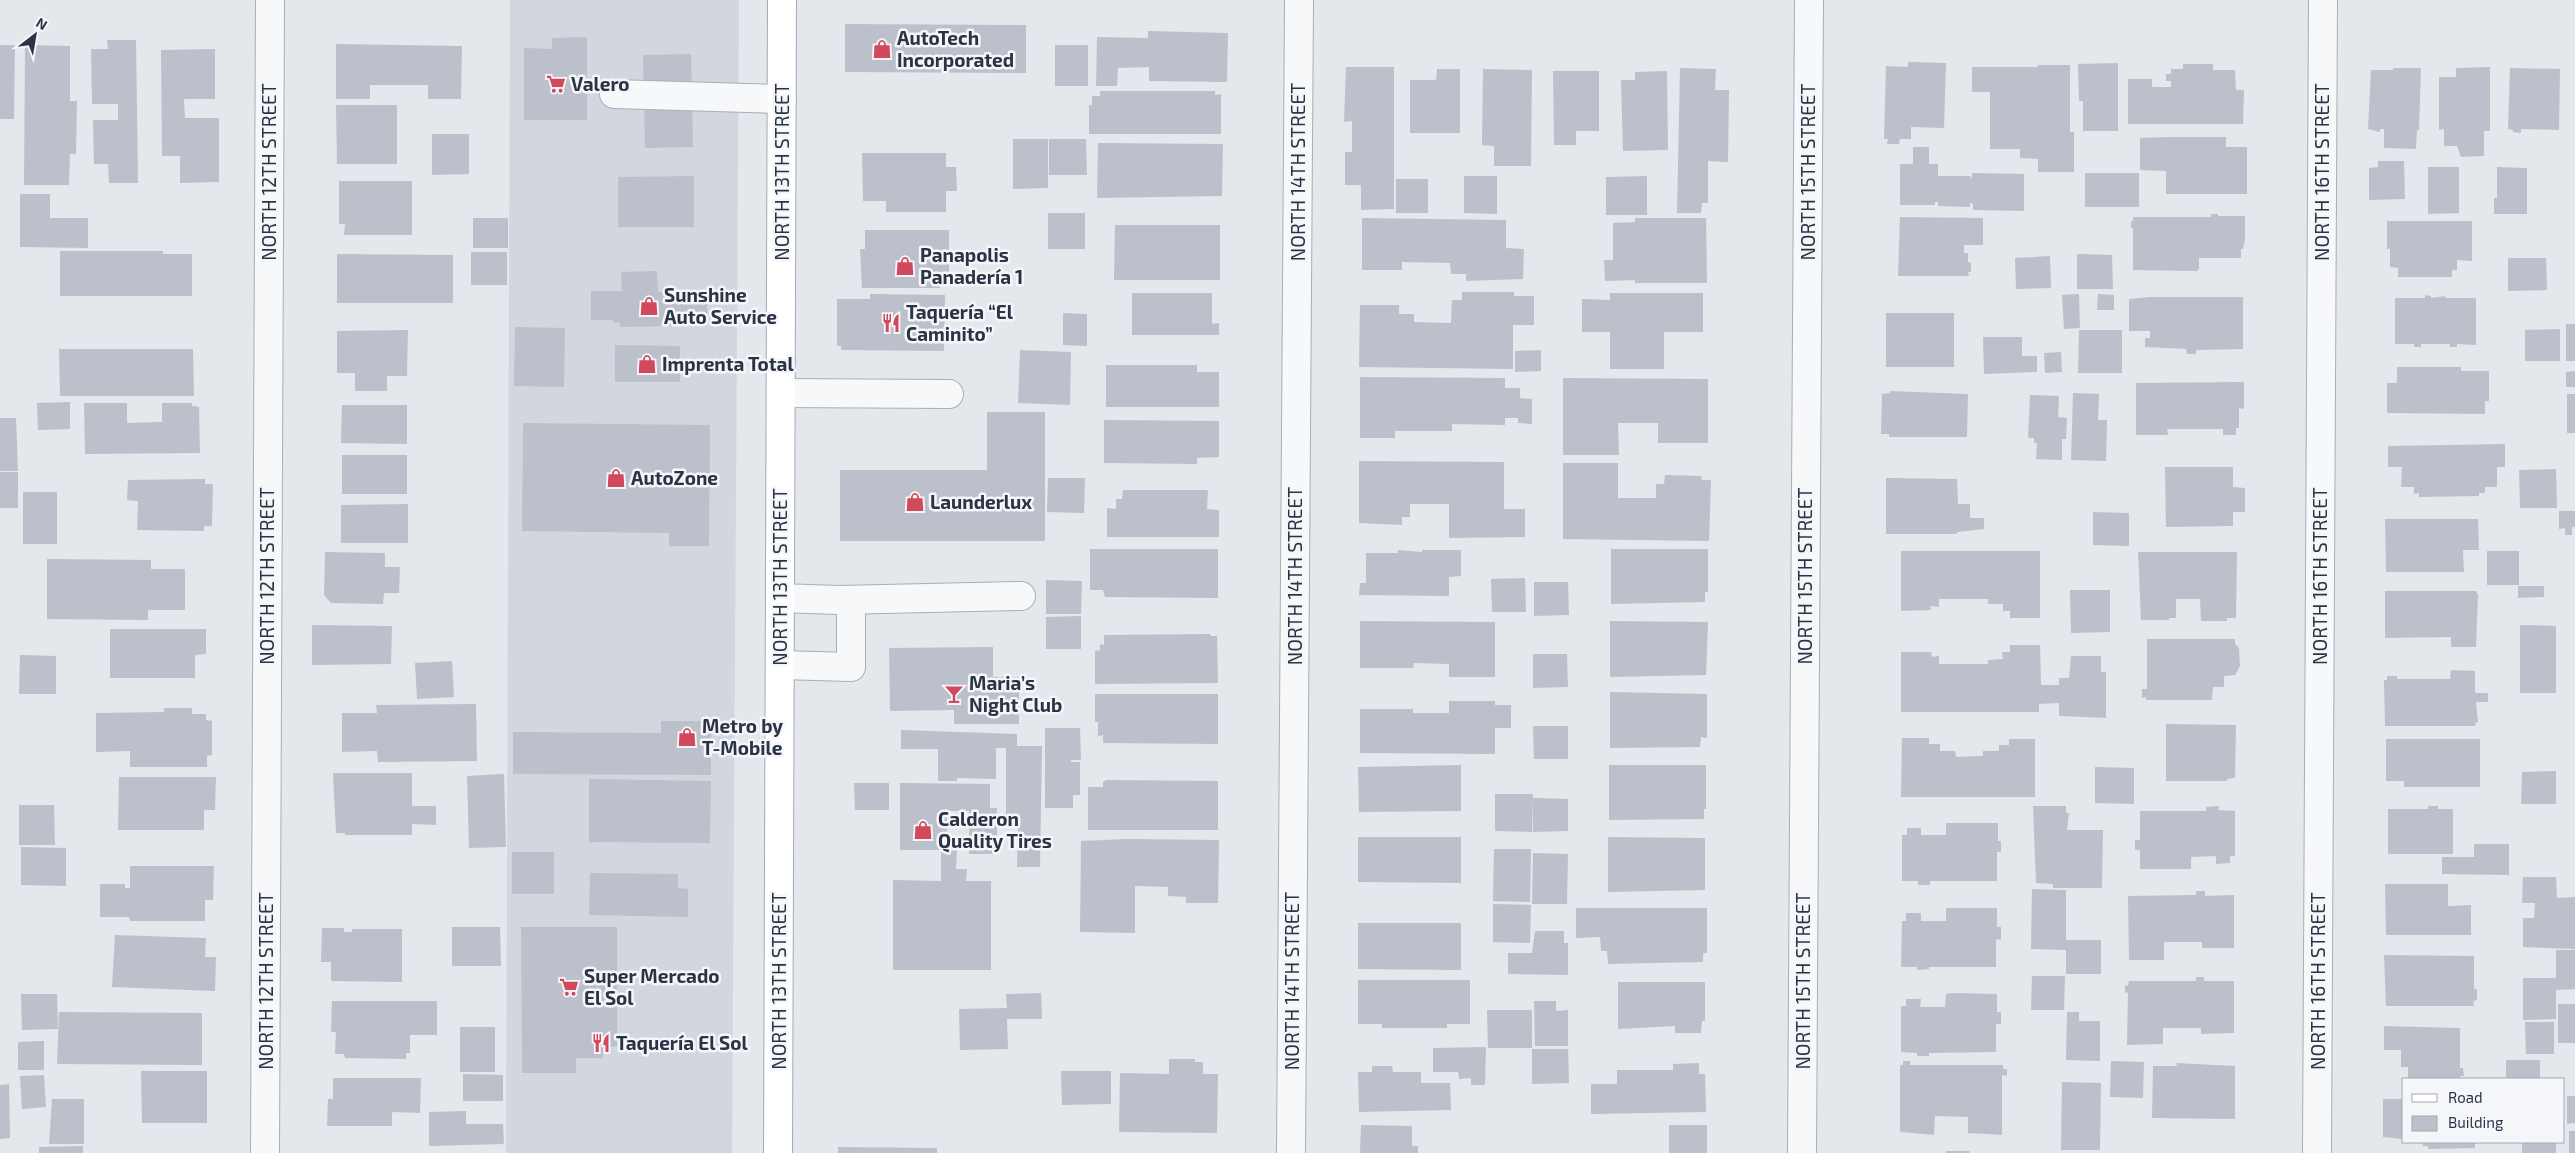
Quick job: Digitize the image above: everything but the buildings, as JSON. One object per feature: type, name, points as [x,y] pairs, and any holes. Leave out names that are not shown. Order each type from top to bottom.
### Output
[{"type":"main road","name":"NORTH 13TH STREET","points":[[778,1153],[782,0]]},
{"type":"street","name":"NORTH 12TH STREET","points":[[265,1153],[270,0]]},
{"type":"street","name":"NORTH 14TH STREET","points":[[1291,1153],[1299,0]]},
{"type":"street","name":"NORTH 15TH STREET","points":[[1802,1153],[1809,0]]},
{"type":"street","name":"NORTH 16TH STREET","points":[[2317,1153],[2323,0]]},
{"type":"street","points":[[614,94],[782,99]]},
{"type":"street","points":[[781,393],[950,394]]},
{"type":"street","points":[[780,598],[851,600],[1022,596]]},
{"type":"street","points":[[780,665],[851,667],[851,600]]},
{"type":"shaded area","points":[[510,0],[739,0],[732,1153],[506,1153]]},
{"type":"place","name":"AutoTech Incorporated","points":[[882,49]]},
{"type":"place","name":"Valero","points":[[556,84]]},
{"type":"place","name":"Panapolis Panadería 1","points":[[905,266]]},
{"type":"place","name":"Sunshine Auto Service","points":[[649,306]]},
{"type":"place","name":"Taquería “El Caminito”","points":[[891,323]]},
{"type":"place","name":"Imprenta Total","points":[[647,364]]},
{"type":"place","name":"AutoZone","points":[[616,478]]},
{"type":"place","name":"Launderlux","points":[[915,502]]},
{"type":"place","name":"Maria’s Night Club","points":[[954,694]]},
{"type":"place","name":"Metro by T-Mobile","points":[[687,737]]},
{"type":"place","name":"Calderon Quality Tires","points":[[923,830]]},
{"type":"place","name":"Super Mercado El Sol","points":[[569,987]]},
{"type":"place","name":"Taquería El Sol","points":[[601,1043]]}]
